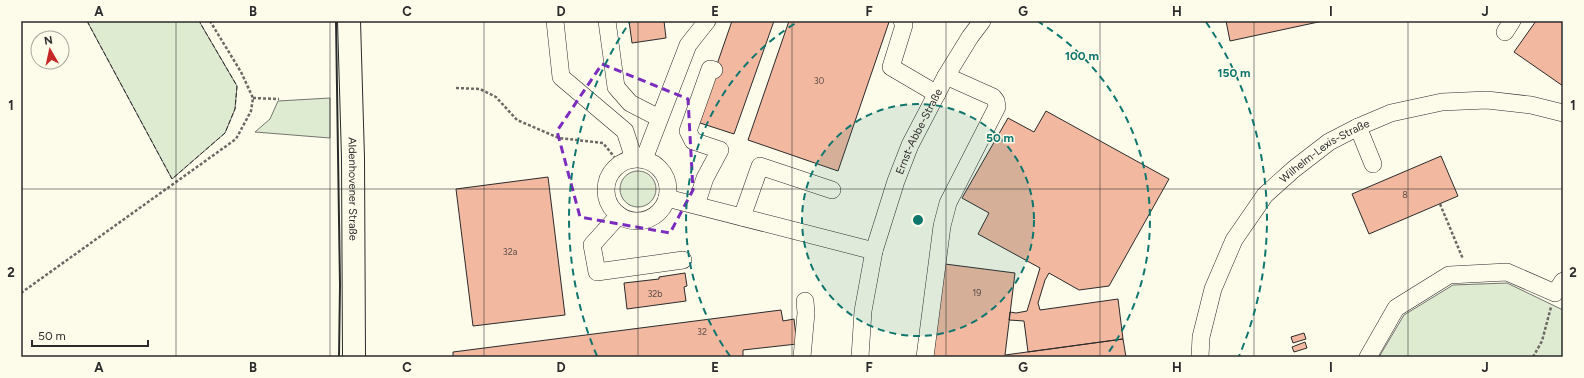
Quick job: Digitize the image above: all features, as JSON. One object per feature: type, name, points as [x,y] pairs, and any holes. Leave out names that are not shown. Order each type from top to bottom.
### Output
[{"type":"main road","name":"Aldenhovener Straße","points":[[349,21],[354,357]]},
{"type":"street","points":[[555,21],[561,77],[625,131],[633,161]]},
{"type":"street","points":[[607,21],[616,87],[630,103],[659,118]]},
{"type":"street","points":[[633,161],[657,166],[666,178],[668,188],[667,198],[663,207],[648,219],[638,221],[619,215],[612,208],[606,189],[608,180],[613,171],[633,161],[659,118],[688,45],[707,21]]},
{"type":"street","points":[[902,21],[904,25],[891,67],[937,94]]},
{"type":"street","name":"Ernst-Abbe-Straße","points":[[860,357],[863,311],[874,251],[896,181],[910,145],[946,76],[970,37],[982,21]]},
{"type":"street","points":[[696,205],[705,178],[720,150],[693,141],[688,131],[710,69],[714,70]]},
{"type":"street","points":[[925,357],[942,226],[948,203],[997,107],[996,101],[993,97],[946,76]]},
{"type":"street","name":"Wilhelm-Lexis-Straße","points":[[1200,357],[1201,337],[1214,289],[1234,240],[1265,195],[1294,169],[1329,142],[1358,127],[1392,113],[1442,102],[1487,100],[1531,104],[1563,113]]},
{"type":"street","points":[[1358,127],[1373,164]]},
{"type":"street","points":[[742,217],[760,166],[832,190]]},
{"type":"street","points":[[667,198],[874,251]]},
{"type":"street","points":[[619,215],[592,245],[597,272],[683,260]]},
{"type":"street","points":[[1368,357],[1396,308],[1449,275],[1507,272],[1559,287]]},
{"type":"street","points":[[802,357],[806,312],[805,301]]},
{"type":"path","points":[[21,293],[236,139],[251,111],[253,98],[241,72],[210,21]]},
{"type":"path","points":[[456,88],[480,89],[496,97],[517,120],[559,138],[603,143],[633,161]]},
{"type":"path","points":[[253,98],[279,99]]},
{"type":"path","points":[[1440,204],[1470,274]]},
{"type":"path","points":[[1533,357],[1542,341],[1559,287]]},
{"type":"highlighted area","points":[[602,64],[688,99],[693,190],[670,233],[580,217],[557,131]]},
{"type":"green space","points":[[87,21],[199,21],[237,86],[235,109],[225,133],[172,179]]},
{"type":"green space","points":[[330,98],[330,138],[255,132],[270,119],[278,101]]},
{"type":"green space","points":[[642,171],[651,176],[655,182],[655,196],[651,202],[642,207],[634,207],[625,202],[621,196],[620,185],[625,176],[631,172]]},
{"type":"green space","points":[[1507,283],[1563,310],[1563,357],[1379,357],[1404,315],[1453,285]]},
{"type":"building","points":[[629,21],[664,21],[666,38],[632,43]]},
{"type":"building","points":[[732,21],[774,21],[734,134],[697,122]]},
{"type":"building","points":[[789,21],[889,22],[838,171],[748,140]]},
{"type":"building","points":[[1226,21],[1323,21],[1230,41]]},
{"type":"building","points":[[1536,21],[1563,21],[1563,86],[1514,52]]},
{"type":"building","points":[[1046,111],[1169,179],[1109,286],[1079,290],[1049,273],[1045,280],[1038,303],[1040,310],[1118,299],[1123,339],[1028,352],[1024,321],[1009,320],[1010,312],[1016,313],[1027,311],[1040,268],[978,234],[989,213],[962,198],[1008,118],[1034,132]]},
{"type":"building","points":[[1441,156],[1458,196],[1369,234],[1352,194]]},
{"type":"building","points":[[548,177],[565,315],[473,326],[456,189]]},
{"type":"building","points":[[945,264],[1015,273],[1005,355],[1123,339],[1126,357],[933,357]]},
{"type":"building","points":[[685,273],[687,286],[684,287],[686,301],[627,309],[624,283],[659,279],[659,277]]},
{"type":"building","points":[[781,310],[783,321],[794,319],[797,344],[743,350],[743,357],[453,357],[453,352]]},
{"type":"building","points":[[1304,333],[1306,339],[1293,343],[1291,337]]},
{"type":"building","points":[[1305,342],[1307,348],[1294,352],[1292,347]]},
{"type":"fence","points":[[87,21],[172,179],[225,133],[235,109],[237,86],[199,21]]},
{"type":"wall","points":[[336,21],[340,285],[339,357]]}]
